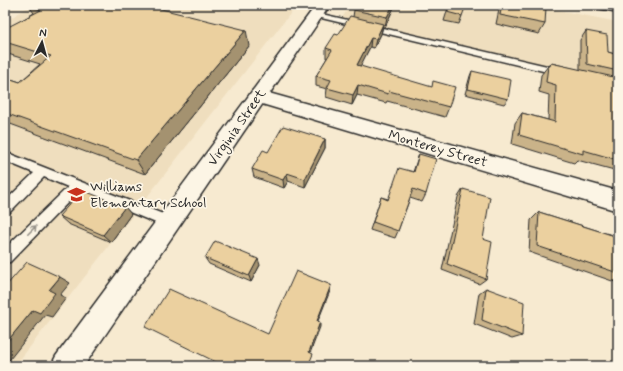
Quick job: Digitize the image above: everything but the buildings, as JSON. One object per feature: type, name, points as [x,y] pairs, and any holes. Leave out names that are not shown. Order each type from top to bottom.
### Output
[{"type":"street","points":[[602,5],[618,8]]},
{"type":"street","name":"Virginia Street","points":[[66,366],[319,10]]},
{"type":"street","name":"Monterey Street","points":[[258,96],[618,201]]},
{"type":"lane","points":[[319,10],[572,75]]},
{"type":"lane","points":[[5,156],[168,222]]},
{"type":"lane","points":[[5,208],[43,171]]},
{"type":"lane","points":[[5,257],[77,185]]},
{"type":"shaded area","name":"Williams Elementary School","points":[[31,5],[297,5],[15,366],[5,366],[5,22]]},
{"type":"shaded area","points":[[350,5],[532,5],[618,22],[618,82],[342,18]]},
{"type":"place","name":"Williams Elementary School","points":[[77,194]]}]
